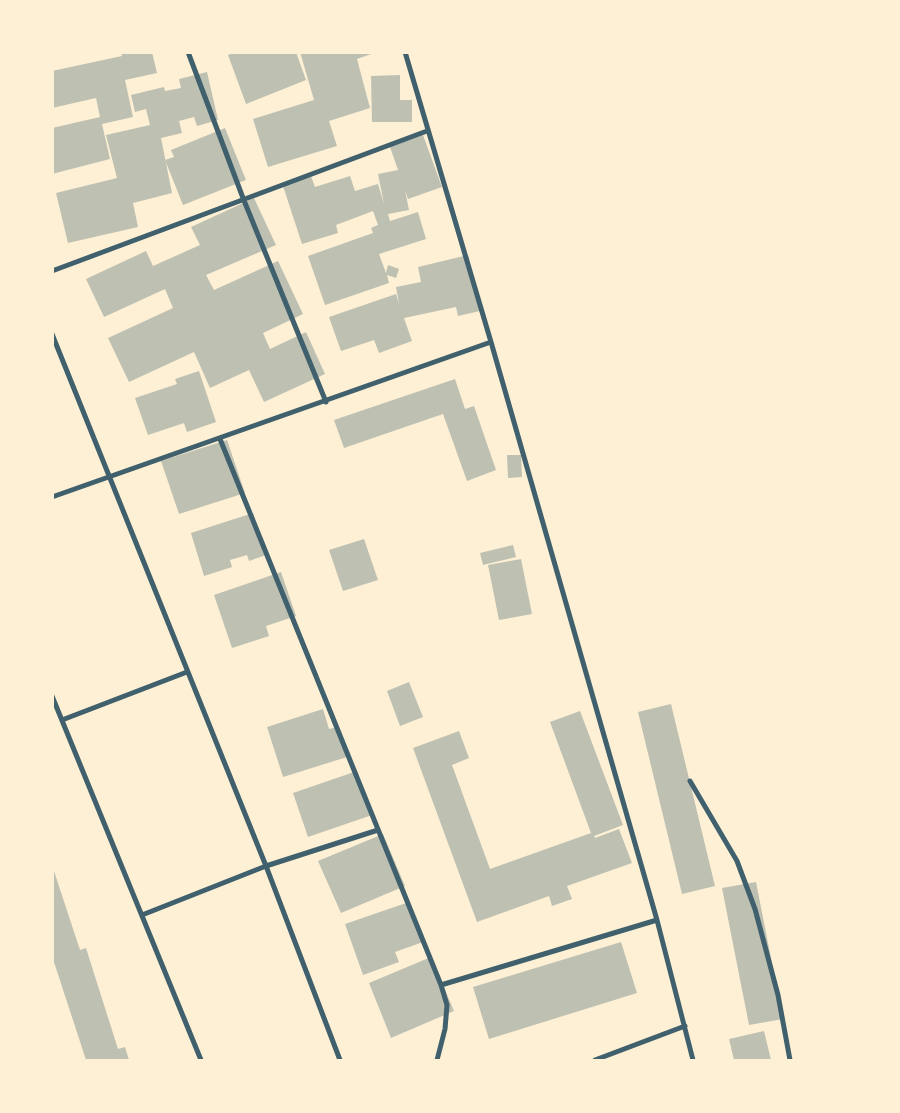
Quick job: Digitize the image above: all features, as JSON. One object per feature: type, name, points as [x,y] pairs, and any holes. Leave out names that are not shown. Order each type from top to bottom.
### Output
[{"type":"street","points":[[188,52],[243,198],[326,402]]},
{"type":"street","points":[[405,52],[491,342],[657,920],[692,1060]]},
{"type":"street","points":[[52,271],[243,198],[427,131]]},
{"type":"street","points":[[52,334],[266,866],[340,1060]]},
{"type":"street","points":[[52,496],[326,402],[491,342]]},
{"type":"street","points":[[220,439],[441,985],[447,1005],[445,1029],[438,1060]]},
{"type":"street","points":[[62,720],[187,672]]},
{"type":"street","points":[[52,696],[201,1060]]},
{"type":"street","points":[[690,781],[737,861],[755,909],[778,995],[790,1060]]},
{"type":"street","points":[[142,915],[266,866],[378,830]]},
{"type":"street","points":[[441,985],[657,920]]},
{"type":"street","points":[[595,1060],[685,1026]]},
{"type":"building","points":[[121,52],[152,52],[157,73],[125,80],[133,117],[102,124],[110,159],[52,174],[52,128],[100,117],[96,98],[52,108],[52,71],[122,56]]},
{"type":"building","points":[[235,52],[296,52],[306,80],[246,104],[228,55]]},
{"type":"building","points":[[300,52],[377,52],[357,59],[370,108],[329,121],[337,146],[268,167],[253,119],[314,100]]},
{"type":"building","points":[[207,72],[218,120],[197,126],[194,117],[179,121],[182,133],[161,138],[172,193],[133,203],[138,227],[68,243],[56,193],[117,178],[106,135],[150,125],[146,109],[135,112],[131,95],[164,87],[165,91],[181,88],[179,79]]},
{"type":"building","points":[[400,75],[400,100],[412,100],[412,122],[372,122],[371,76]]},
{"type":"building","points":[[225,128],[246,180],[183,205],[165,160],[174,157],[171,150]]},
{"type":"building","points":[[423,135],[442,187],[408,199],[405,190],[409,210],[388,214],[390,221],[418,212],[426,239],[379,254],[386,273],[388,265],[399,269],[396,278],[387,275],[389,283],[325,305],[308,256],[373,233],[371,228],[378,225],[373,211],[336,225],[338,233],[302,244],[283,186],[311,176],[315,187],[350,176],[355,191],[378,184],[384,204],[378,174],[398,170],[390,147]]},
{"type":"building","points":[[254,198],[276,245],[206,275],[214,290],[278,261],[303,314],[263,333],[270,349],[306,332],[325,374],[264,402],[249,370],[210,388],[194,352],[129,382],[108,338],[173,308],[165,289],[104,317],[86,279],[146,251],[153,266],[200,245],[191,227]]},
{"type":"building","points":[[468,255],[480,311],[458,316],[456,307],[404,318],[412,341],[379,353],[374,340],[341,351],[329,317],[396,294],[399,304],[396,287],[421,282],[418,267]]},
{"type":"building","points":[[199,371],[216,422],[187,432],[184,423],[148,435],[135,398],[177,384],[175,379]]},
{"type":"building","points":[[455,379],[465,409],[474,406],[496,470],[467,481],[443,414],[344,448],[334,420]]},
{"type":"building","points":[[227,440],[245,493],[179,514],[161,461]]},
{"type":"building","points":[[507,455],[521,455],[522,477],[508,478]]},
{"type":"building","points":[[253,513],[266,555],[249,561],[247,555],[230,560],[232,567],[204,576],[191,533]]},
{"type":"building","points":[[364,539],[378,580],[343,591],[329,550]]},
{"type":"building","points":[[513,545],[516,557],[483,565],[480,553]]},
{"type":"building","points":[[521,559],[532,614],[499,620],[488,565]]},
{"type":"building","points":[[281,572],[296,616],[266,626],[269,636],[232,648],[214,595]]},
{"type":"building","points":[[409,682],[423,717],[400,726],[387,691]]},
{"type":"building","points":[[671,704],[715,886],[682,894],[638,712]]},
{"type":"building","points":[[323,709],[329,729],[338,727],[347,757],[283,777],[267,727]]},
{"type":"building","points":[[580,711],[623,825],[594,836],[595,838],[619,829],[632,863],[567,886],[572,899],[552,906],[549,896],[477,922],[413,748],[459,731],[469,758],[452,765],[490,869],[591,833],[550,722]]},
{"type":"building","points":[[357,771],[372,815],[308,837],[293,793]]},
{"type":"building","points":[[383,834],[405,886],[341,913],[318,861]]},
{"type":"building","points":[[52,865],[80,950],[86,948],[118,1049],[125,1047],[129,1060],[86,1060],[52,956]]},
{"type":"building","points":[[756,882],[783,1019],[749,1025],[722,888]]},
{"type":"building","points":[[409,902],[423,942],[395,952],[399,962],[363,975],[345,924]]},
{"type":"building","points":[[621,942],[637,993],[489,1039],[473,987]]},
{"type":"building","points":[[431,957],[454,1011],[391,1038],[369,983]]},
{"type":"building","points":[[764,1031],[771,1060],[734,1060],[729,1039]]}]
